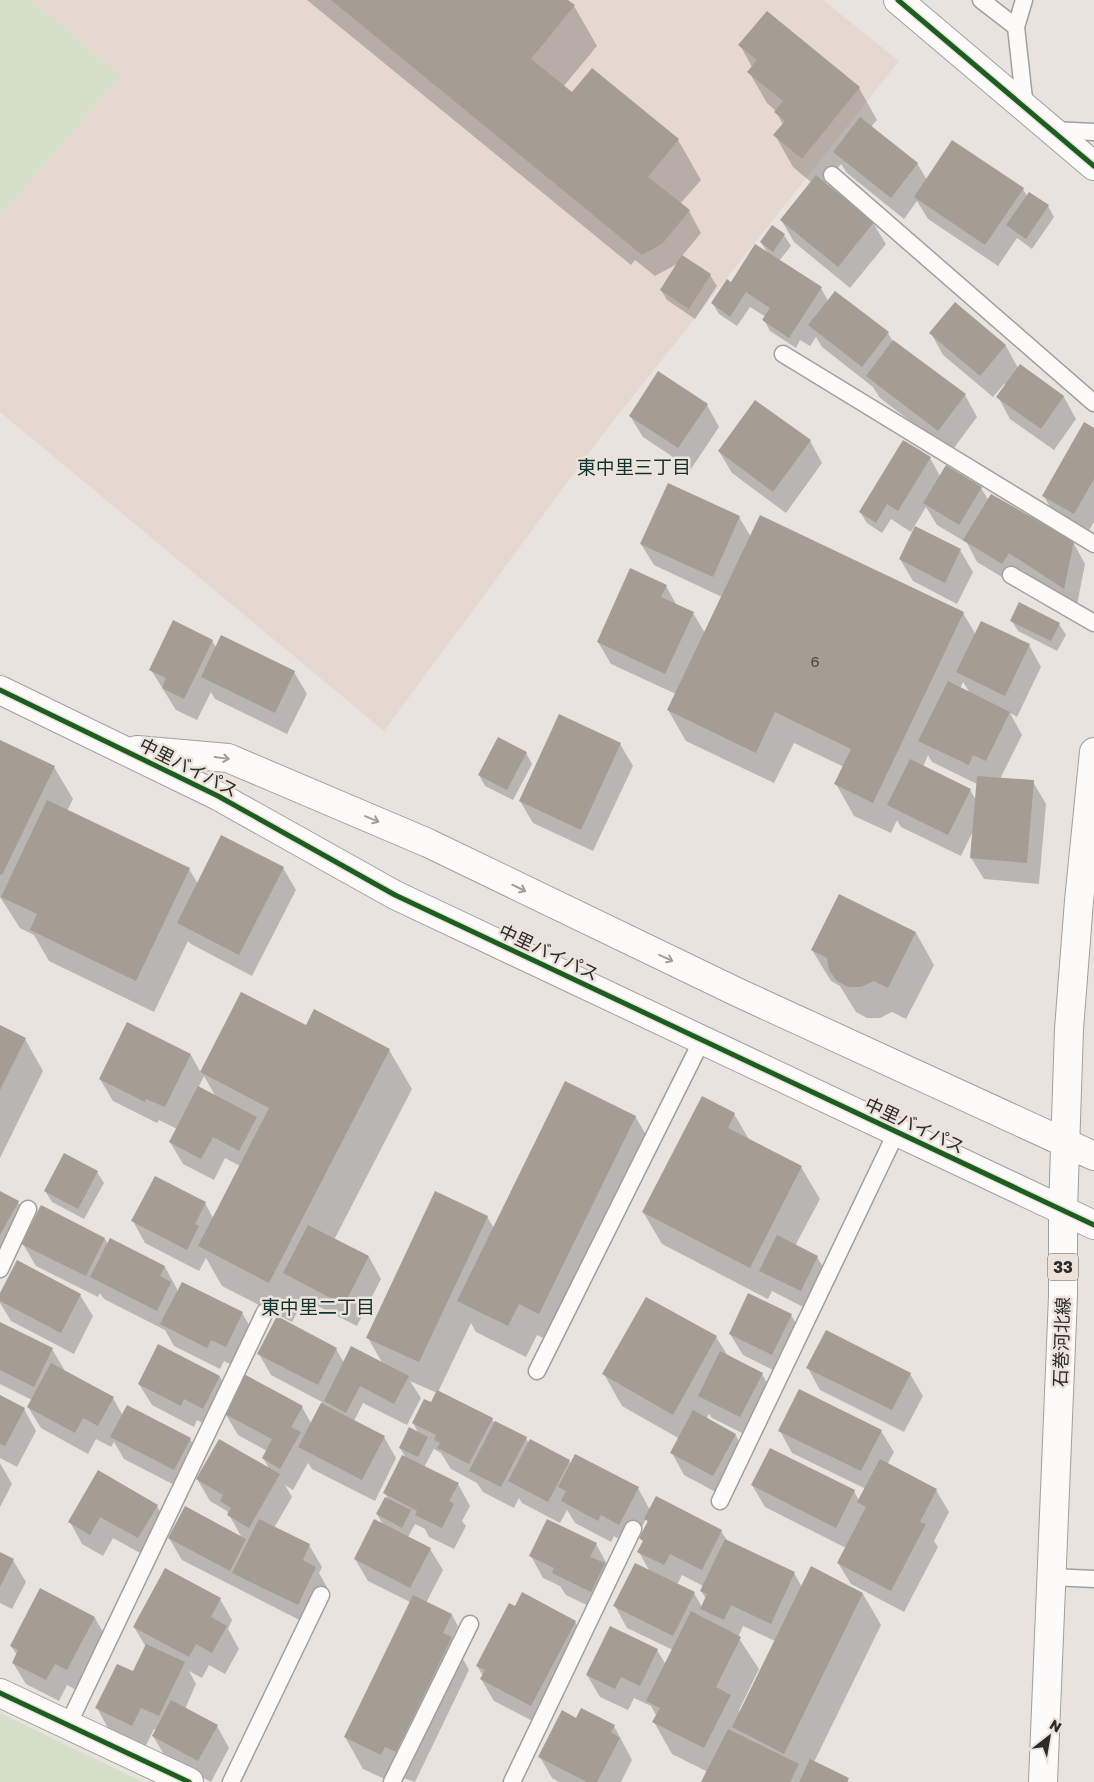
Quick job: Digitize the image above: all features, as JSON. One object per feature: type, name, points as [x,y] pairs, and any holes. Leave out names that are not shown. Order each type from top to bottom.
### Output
[{"type":"street","points":[[898,0],[1094,166]]},
{"type":"street","name":"中里バイパス","points":[[0,690],[218,796],[395,894],[1094,1225]]},
{"type":"street","name":"中里バイパス","points":[[121,748],[228,758],[428,843],[748,997],[1094,1156]]},
{"type":"street","name":"石巻河北線","points":[[1043,1782],[1063,1296],[1063,1210],[1067,1142],[1069,1030],[1079,902],[1094,752]]},
{"type":"street","points":[[0,1693],[188,1782]]},
{"type":"lane","points":[[981,0],[1016,27]]},
{"type":"lane","points":[[1024,0],[1016,27],[1025,108]]},
{"type":"lane","points":[[1052,130],[1094,132]]},
{"type":"lane","points":[[832,175],[1094,403]]},
{"type":"lane","points":[[783,354],[1094,544]]},
{"type":"lane","points":[[1011,575],[1094,623]]},
{"type":"lane","points":[[537,1371],[702,1040]]},
{"type":"lane","points":[[720,1501],[897,1132]]},
{"type":"lane","points":[[0,1269],[28,1209]]},
{"type":"lane","points":[[68,1725],[265,1312]]},
{"type":"lane","points":[[512,1782],[633,1529]]},
{"type":"lane","points":[[1052,1577],[1094,1580]]},
{"type":"lane","points":[[231,1782],[321,1595]]},
{"type":"lane","points":[[392,1782],[470,1624]]},
{"type":"shaded area","points":[[0,0],[823,0],[899,61],[603,434],[384,731],[0,412]]},
{"type":"green space","points":[[0,0],[32,0],[121,76],[0,216]]},
{"type":"green space","points":[[0,1713],[143,1782],[0,1782]]},
{"type":"building","points":[[331,0],[568,0],[575,5],[531,59],[572,92],[592,68],[679,139],[648,177],[690,210],[663,243],[642,255]]},
{"type":"building","points":[[767,11],[860,87],[802,159],[773,135],[785,121],[774,112],[783,101],[747,72],[757,60],[738,45]]},
{"type":"building","points":[[860,117],[918,163],[891,198],[833,152]]},
{"type":"building","points":[[952,140],[1024,188],[985,245],[914,197]]},
{"type":"building","points":[[816,175],[874,222],[838,267],[780,220]]},
{"type":"building","points":[[1029,192],[1049,205],[1026,239],[1006,225]]},
{"type":"building","points":[[772,225],[785,234],[773,252],[760,242]]},
{"type":"building","points":[[755,244],[822,287],[789,338],[762,320],[770,308],[746,292],[730,317],[711,303],[727,279],[731,282]]},
{"type":"building","points":[[682,255],[711,274],[689,309],[660,290]]},
{"type":"building","points":[[835,291],[889,332],[862,367],[808,325]]},
{"type":"building","points":[[955,302],[1006,345],[980,376],[929,333]]},
{"type":"building","points":[[893,340],[966,394],[938,431],[866,376]]},
{"type":"building","points":[[1020,364],[1064,396],[1041,429],[996,397]]},
{"type":"building","points":[[658,371],[708,404],[678,448],[629,416]]},
{"type":"building","points":[[755,400],[811,440],[773,492],[718,451]]},
{"type":"building","points":[[1084,422],[1094,428],[1094,479],[1074,514],[1042,496]]},
{"type":"building","points":[[903,440],[931,457],[898,511],[887,504],[876,523],[859,512]]},
{"type":"building","points":[[946,465],[982,487],[959,525],[923,503]]},
{"type":"building","points":[[668,483],[740,516],[713,577],[640,544]]},
{"type":"building","points":[[991,494],[1074,541],[1064,589],[1009,553],[1002,564],[963,540]]},
{"type":"building","points":[[760,515],[964,612],[873,803],[834,784],[851,749],[775,712],[756,753],[667,710]]},
{"type":"building","points":[[915,526],[961,549],[945,583],[899,559]]},
{"type":"building","points":[[630,568],[667,585],[661,597],[694,612],[665,674],[597,642]]},
{"type":"building","points":[[1019,602],[1060,623],[1051,641],[1010,621]]},
{"type":"building","points":[[173,620],[213,640],[184,699],[162,688],[166,678],[149,670]]},
{"type":"building","points":[[981,621],[1030,644],[1005,696],[956,672]]},
{"type":"building","points":[[221,635],[295,671],[275,713],[201,677]]},
{"type":"building","points":[[948,681],[1010,712],[986,761],[973,755],[969,765],[918,741]]},
{"type":"building","points":[[559,714],[621,743],[581,830],[519,801]]},
{"type":"building","points":[[498,737],[527,752],[507,790],[478,775]]},
{"type":"building","points":[[0,740],[55,766],[2,875],[0,874]]},
{"type":"building","points":[[910,759],[971,789],[948,835],[887,805]]},
{"type":"building","points":[[977,776],[1034,780],[1027,863],[970,858]]},
{"type":"building","points":[[47,800],[190,868],[136,981],[30,930],[37,914],[1,897]]},
{"type":"building","points":[[221,835],[284,867],[239,955],[177,923]]},
{"type":"building","points":[[839,894],[916,932],[888,988],[874,981],[861,987],[848,987],[837,981],[829,970],[827,958],[811,950]]},
{"type":"building","points":[[241,992],[306,1025],[314,1009],[390,1049],[269,1283],[198,1246],[269,1108],[200,1072]]},
{"type":"building","points":[[127,1022],[191,1054],[165,1107],[146,1099],[145,1102],[99,1079]]},
{"type":"building","points":[[0,1025],[26,1038],[0,1090]]},
{"type":"building","points":[[565,1081],[636,1116],[539,1314],[519,1304],[508,1326],[457,1301]]},
{"type":"building","points":[[198,1086],[257,1117],[239,1151],[213,1137],[201,1159],[169,1142]]},
{"type":"building","points":[[702,1096],[735,1113],[728,1128],[802,1166],[750,1268],[642,1212]]},
{"type":"building","points":[[64,1153],[98,1171],[78,1209],[44,1191]]},
{"type":"building","points":[[155,1176],[206,1202],[195,1224],[199,1226],[187,1250],[131,1221]]},
{"type":"building","points":[[0,1191],[19,1201],[0,1235]]},
{"type":"building","points":[[435,1191],[488,1216],[419,1362],[366,1338]]},
{"type":"building","points":[[41,1205],[105,1238],[86,1276],[21,1244]]},
{"type":"building","points":[[308,1225],[369,1256],[344,1305],[283,1273]]},
{"type":"building","points":[[777,1235],[818,1256],[801,1291],[759,1271]]},
{"type":"building","points":[[110,1238],[165,1266],[160,1276],[171,1282],[157,1311],[90,1277]]},
{"type":"building","points":[[17,1260],[81,1294],[61,1333],[0,1301],[0,1293]]},
{"type":"building","points":[[182,1282],[243,1312],[226,1347],[211,1340],[207,1348],[160,1324]]},
{"type":"building","points":[[748,1293],[792,1314],[772,1355],[729,1334]]},
{"type":"building","points":[[646,1297],[717,1336],[673,1415],[602,1374]]},
{"type":"building","points":[[277,1316],[337,1348],[318,1385],[257,1354]]},
{"type":"building","points":[[0,1322],[53,1348],[34,1387],[0,1370]]},
{"type":"building","points":[[826,1330],[911,1373],[892,1410],[806,1368]]},
{"type":"building","points":[[158,1344],[220,1376],[203,1409],[184,1399],[181,1406],[138,1384]]},
{"type":"building","points":[[351,1346],[409,1376],[394,1404],[360,1386],[346,1413],[324,1401]]},
{"type":"building","points":[[720,1351],[763,1373],[740,1417],[698,1396]]},
{"type":"building","points":[[51,1363],[114,1397],[98,1426],[83,1418],[75,1433],[27,1407]]},
{"type":"building","points":[[244,1374],[303,1406],[291,1427],[301,1432],[280,1469],[262,1458],[272,1439],[223,1413]]},
{"type":"building","points":[[799,1389],[882,1430],[861,1471],[778,1431]]},
{"type":"building","points":[[437,1390],[493,1418],[469,1464],[437,1448],[440,1443],[434,1440],[436,1435],[412,1423],[424,1399],[431,1402]]},
{"type":"building","points":[[0,1395],[25,1408],[5,1446],[0,1444]]},
{"type":"building","points":[[321,1403],[385,1436],[362,1480],[298,1447]]},
{"type":"building","points":[[127,1405],[191,1438],[174,1470],[110,1437]]},
{"type":"building","points":[[693,1410],[736,1434],[713,1476],[670,1453]]},
{"type":"building","points":[[495,1421],[527,1437],[501,1487],[469,1471]]},
{"type":"building","points":[[409,1427],[428,1437],[418,1457],[399,1448]]},
{"type":"building","points":[[219,1439],[280,1474],[249,1528],[227,1515],[231,1508],[220,1501],[223,1495],[196,1479]]},
{"type":"building","points":[[530,1439],[570,1460],[548,1502],[508,1481]]},
{"type":"building","points":[[770,1448],[855,1490],[836,1528],[751,1485]]},
{"type":"building","points":[[575,1454],[639,1487],[619,1525],[601,1515],[598,1521],[561,1501],[566,1491],[558,1487]]},
{"type":"building","points":[[402,1455],[459,1483],[449,1501],[454,1504],[442,1528],[415,1515],[417,1511],[383,1493]]},
{"type":"building","points":[[880,1459],[937,1489],[920,1522],[926,1524],[891,1591],[837,1563],[866,1507],[857,1502]]},
{"type":"building","points":[[98,1470],[158,1505],[138,1538],[100,1517],[90,1535],[68,1522]]},
{"type":"building","points":[[656,1496],[722,1530],[702,1570],[670,1554],[664,1565],[637,1552],[643,1541],[639,1538],[648,1521],[644,1519]]},
{"type":"building","points":[[385,1497],[411,1510],[402,1528],[376,1514]]},
{"type":"building","points":[[185,1506],[246,1539],[230,1571],[168,1538]]},
{"type":"building","points":[[259,1519],[310,1544],[303,1560],[316,1567],[298,1605],[232,1573]]},
{"type":"building","points":[[374,1519],[431,1548],[410,1588],[354,1559]]},
{"type":"building","points":[[547,1519],[597,1543],[590,1557],[605,1563],[591,1592],[552,1573],[554,1568],[529,1556]]},
{"type":"building","points":[[725,1539],[795,1572],[771,1624],[731,1605],[724,1620],[700,1609],[707,1594],[700,1591]]},
{"type":"building","points":[[0,1552],[14,1559],[0,1587]]},
{"type":"building","points":[[635,1563],[695,1592],[673,1636],[613,1606]]},
{"type":"building","points":[[811,1566],[863,1593],[784,1754],[732,1727]]},
{"type":"building","points":[[165,1568],[221,1598],[211,1617],[227,1626],[212,1653],[196,1644],[189,1657],[133,1627]]},
{"type":"building","points":[[40,1588],[95,1617],[67,1670],[55,1664],[46,1680],[12,1663],[18,1650],[10,1646]]},
{"type":"building","points":[[522,1592],[576,1621],[531,1706],[480,1679],[485,1670],[476,1666],[509,1603],[515,1606]]},
{"type":"building","points":[[413,1595],[452,1614],[443,1633],[452,1637],[396,1752],[385,1747],[381,1755],[344,1737]]},
{"type":"building","points":[[691,1611],[741,1637],[716,1687],[731,1695],[704,1748],[652,1722],[660,1708],[646,1701]]},
{"type":"building","points":[[610,1626],[658,1649],[640,1686],[621,1677],[615,1689],[586,1675]]},
{"type":"building","points":[[146,1644],[185,1662],[159,1716],[141,1708],[132,1726],[95,1708],[117,1664],[133,1671]]},
{"type":"building","points":[[171,1700],[218,1725],[198,1761],[152,1736]]},
{"type":"building","points":[[581,1708],[615,1725],[611,1732],[620,1738],[597,1782],[587,1782],[538,1757],[562,1710],[576,1718]]},
{"type":"building","points":[[728,1729],[799,1764],[790,1782],[701,1782]]},
{"type":"building","points":[[810,1759],[849,1778],[847,1782],[799,1782]]},
{"type":"cycle path","points":[[898,0],[1094,166]]},
{"type":"cycle path","points":[[0,690],[218,796],[395,895],[1094,1225]]},
{"type":"cycle path","points":[[0,1693],[189,1782]]},
{"type":"district","name":"東中里三丁目","points":[[634,466]]},
{"type":"district","name":"東中里二丁目","points":[[318,1306]]}]
